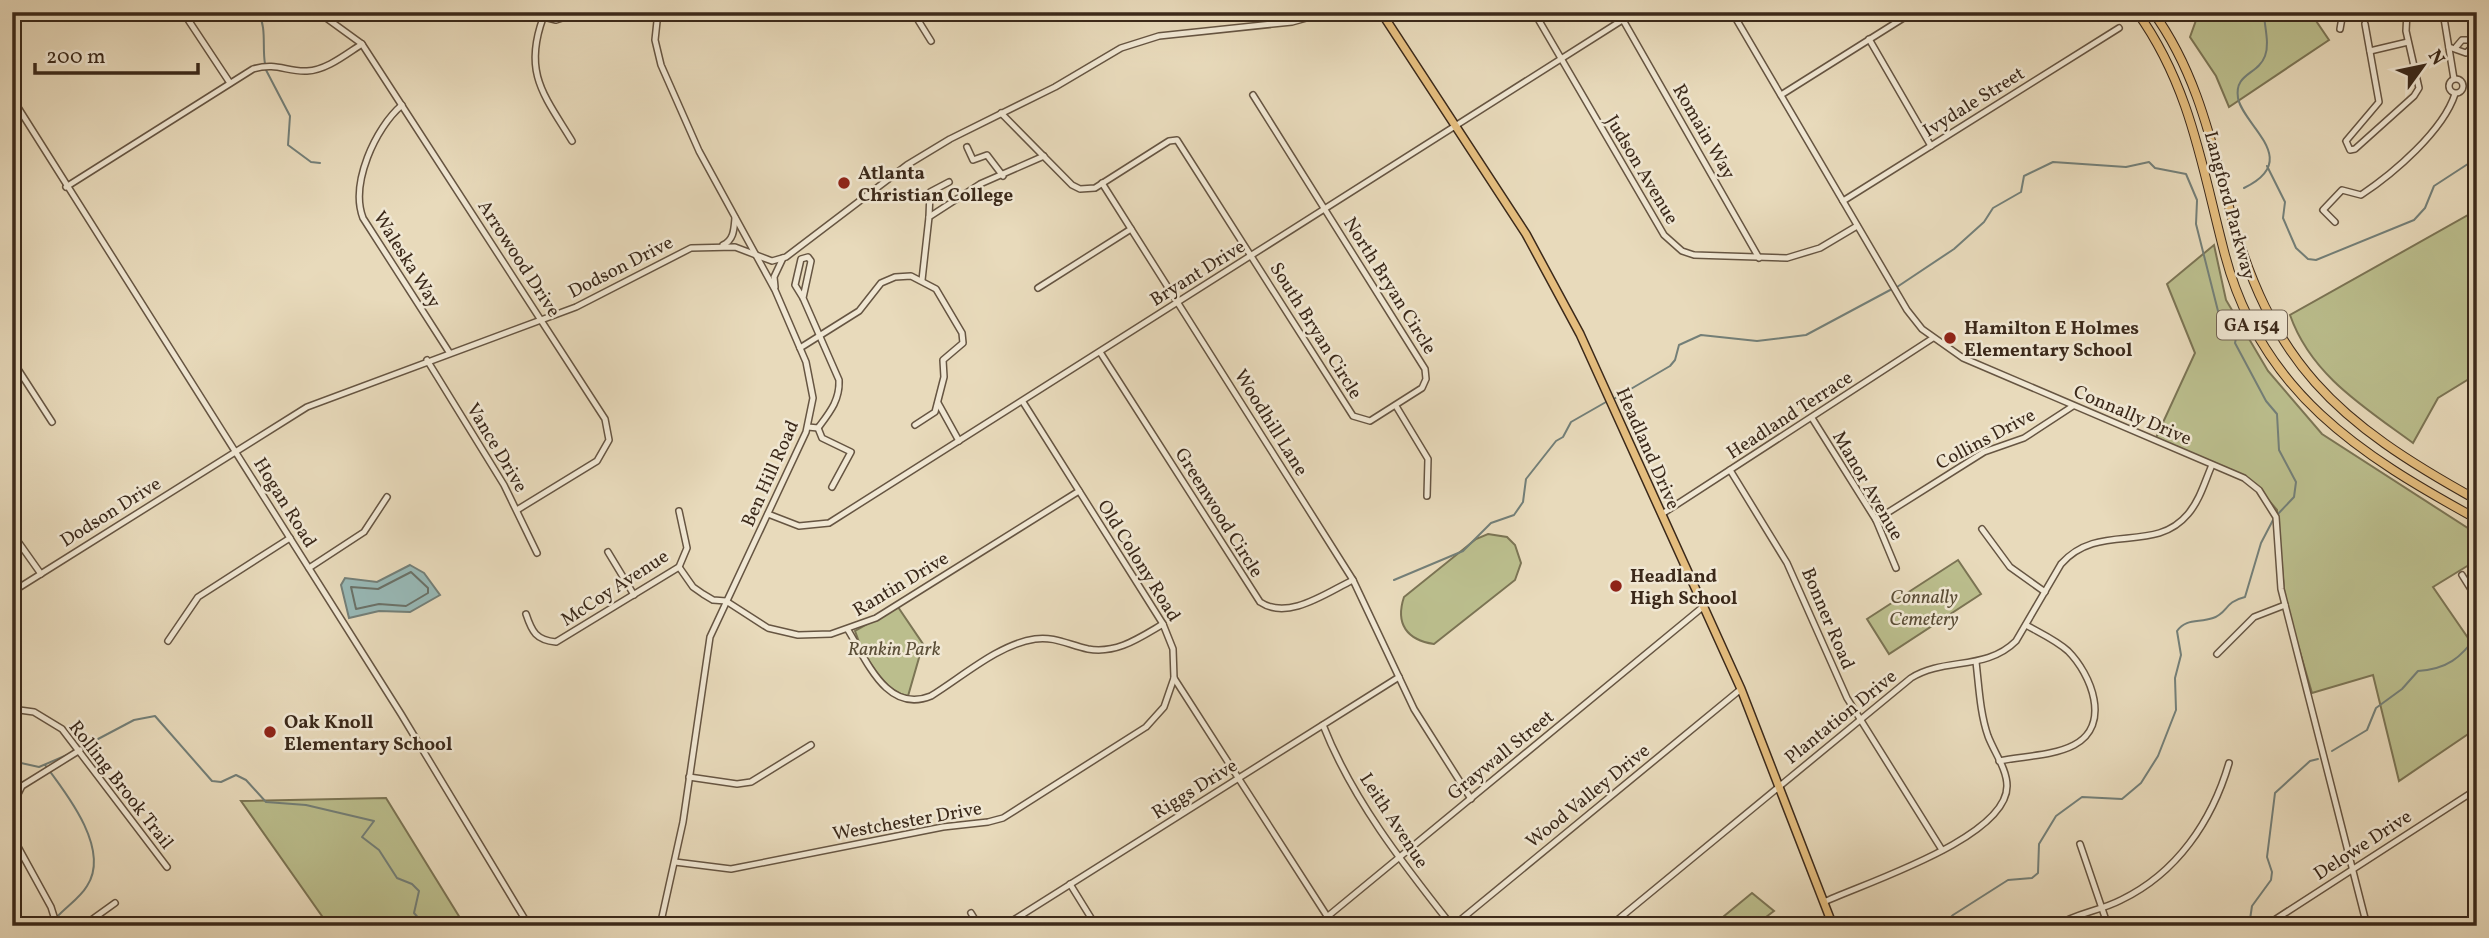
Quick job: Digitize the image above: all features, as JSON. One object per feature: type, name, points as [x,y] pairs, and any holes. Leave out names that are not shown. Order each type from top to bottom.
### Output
[{"type":"highway","name":"Langford Parkway","points":[[2137,12],[2165,58],[2184,99],[2197,136],[2226,258],[2241,301],[2267,350],[2302,398],[2334,429],[2380,463],[2477,519]]},
{"type":"highway","name":"Langford Parkway","points":[[2153,12],[2192,80],[2205,116],[2244,257],[2272,324],[2293,357],[2348,418],[2376,440],[2477,500]]},
{"type":"main road","name":"Headland Drive","points":[[1381,12],[1558,289],[1741,689],[1833,926]]},
{"type":"street","points":[[183,12],[230,83]]},
{"type":"street","name":"Arrowood Drive","points":[[318,12],[362,44],[605,419],[609,440],[597,461],[517,510]]},
{"type":"street","points":[[524,12],[556,20],[582,12]]},
{"type":"street","name":"Ben Hill Road","points":[[658,12],[655,40],[661,65],[699,151],[775,290],[800,348],[811,380],[813,398],[808,427],[710,637],[690,777],[660,926]]},
{"type":"street","points":[[913,12],[931,41]]},
{"type":"street","points":[[775,290],[774,277],[783,258],[907,166],[950,139],[1138,40],[1292,22],[1328,12]]},
{"type":"street","name":"Judson Avenue","points":[[1534,12],[1560,62],[1671,243],[1694,255],[1759,258],[1806,255],[1857,226]]},
{"type":"street","name":"Connally Drive","points":[[1732,12],[1908,310],[1933,338],[1964,358],[2252,483],[2273,509],[2278,525],[2278,566],[2285,606],[2367,926]]},
{"type":"street","points":[[1781,94],[1913,12]]},
{"type":"street","points":[[2340,29],[2343,12]]},
{"type":"street","points":[[2365,24],[2379,102],[2346,141],[2350,150],[2356,149],[2414,96],[2419,88],[2408,42],[2407,12]]},
{"type":"street","points":[[2443,12],[2454,79],[2449,88],[2455,93]]},
{"type":"street","name":"Bryant Drive","points":[[768,514],[799,526],[829,523],[1560,62],[1633,13]]},
{"type":"street","points":[[543,18],[534,46],[535,73],[541,90],[572,141]]},
{"type":"street","name":"Romain Way","points":[[1623,20],[1759,258]]},
{"type":"street","name":"Ivydale Street","points":[[1843,201],[2119,28]]},
{"type":"street","points":[[1869,39],[1931,146]]},
{"type":"street","points":[[2370,51],[2408,42]]},
{"type":"street","points":[[2449,47],[2475,42]]},
{"type":"street","points":[[2458,47],[2466,53],[2475,42]]},
{"type":"street","points":[[66,187],[230,83],[265,65],[280,65],[303,71],[317,69],[362,44]]},
{"type":"street","points":[[2335,222],[2323,210],[2332,197],[2342,190],[2361,195],[2384,180],[2445,117],[2455,93],[2461,91],[2463,85],[2454,79]]},
{"type":"street","name":"North Bryan Circle","points":[[1254,95],[1425,369],[1426,379],[1422,388],[1396,406]]},
{"type":"street","name":"Hogan Road","points":[[12,98],[426,753],[528,926]]},
{"type":"street","name":"Waleska Way","points":[[402,106],[389,116],[379,131],[358,187],[358,205],[449,352]]},
{"type":"street","points":[[1002,113],[1072,185],[1088,190],[1102,183]]},
{"type":"street","name":"South Bryan Circle","points":[[1102,183],[1169,141],[1177,140],[1353,416],[1370,421],[1396,406]]},
{"type":"street","points":[[967,147],[973,160],[987,155],[1003,176]]},
{"type":"street","points":[[929,217],[981,184],[1044,156]]},
{"type":"street","points":[[922,280],[930,192],[949,182]]},
{"type":"street","name":"Woodhill Lane","points":[[1102,183],[1353,580],[1414,709],[1471,799]]},
{"type":"street","points":[[722,246],[729,242],[735,218]]},
{"type":"street","points":[[1038,288],[1132,229]]},
{"type":"street","name":"Dodson Drive","points":[[12,592],[307,407],[603,295],[680,253],[704,246],[722,246],[754,253],[772,261],[783,258]]},
{"type":"street","points":[[803,298],[811,261],[808,257],[801,259],[795,285],[839,380],[840,390],[836,404],[818,428]]},
{"type":"street","points":[[800,348],[859,311],[881,283],[895,278],[922,280],[936,289],[962,333],[962,343],[943,360],[944,377],[935,412],[915,425]]},
{"type":"street","name":"Headland Terrace","points":[[1662,514],[1933,338]]},
{"type":"street","name":"Greenwood Circle","points":[[1100,352],[1259,602],[1273,609],[1288,610],[1353,580]]},
{"type":"street","points":[[12,360],[52,422]]},
{"type":"street","name":"Vance Drive","points":[[427,360],[517,510],[537,553]]},
{"type":"street","name":"Old Colony Road","points":[[1023,401],[1163,624],[1173,649],[1174,678],[1327,916]]},
{"type":"street","points":[[938,403],[959,441]]},
{"type":"street","points":[[1396,406],[1428,459],[1427,496]]},
{"type":"street","name":"Collins Drive","points":[[1876,520],[1984,452],[2024,438],[2073,406]]},
{"type":"street","name":"Manor Avenue","points":[[1812,418],[1876,520],[1896,568]]},
{"type":"street","points":[[808,427],[818,428]]},
{"type":"street","points":[[818,428],[822,438],[851,452],[832,487]]},
{"type":"street","name":"Plantation Drive","points":[[1610,926],[1920,672],[1976,663],[2006,652],[2026,625],[2061,564],[2081,546],[2096,541],[2154,535],[2178,524],[2195,505],[2212,465]]},
{"type":"street","name":"Bonner Road","points":[[1730,470],[1787,563],[1836,677],[1942,850]]},
{"type":"street","name":"Rantin Drive","points":[[679,568],[693,587],[703,594],[713,600],[726,601],[752,620],[779,632],[816,635],[848,630],[876,618],[1079,491]]},
{"type":"street","points":[[309,568],[364,532],[387,497]]},
{"type":"street","name":"McCoy Avenue","points":[[526,614],[534,634],[541,640],[556,642],[679,568],[687,548],[680,511]]},
{"type":"street","points":[[1982,529],[2010,567],[2045,592]]},
{"type":"street","points":[[12,533],[41,574]]},
{"type":"street","points":[[167,640],[198,597],[290,538]]},
{"type":"street","points":[[608,552],[634,595]]},
{"type":"street","points":[[2462,575],[2477,599]]},
{"type":"street","name":"Graywall Street","points":[[1316,926],[1704,606]]},
{"type":"street","points":[[2217,654],[2254,617],[2285,606]]},
{"type":"street","points":[[848,630],[885,689],[898,698],[914,701],[931,696],[1023,641],[1051,638],[1087,648],[1110,649],[1131,643],[1163,624]]},
{"type":"street","points":[[1999,761],[2072,746],[2087,734],[2095,716],[2094,695],[2076,660],[2058,643],[2026,625]]},
{"type":"street","points":[[1824,902],[1913,866],[1995,815],[2005,799],[2007,786],[1983,720],[1976,663]]},
{"type":"street","name":"Riggs Drive","points":[[1004,926],[1399,677]]},
{"type":"street","name":"Westchester Drive","points":[[675,862],[731,869],[1003,818],[1146,727],[1164,707],[1174,678]]},
{"type":"street","name":"Wood Valley Drive","points":[[1453,926],[1741,689]]},
{"type":"street","name":"Rolling Brook Trail","points":[[12,709],[34,712],[54,722],[80,750],[167,867]]},
{"type":"street","name":"Leith Avenue","points":[[1323,725],[1339,762],[1398,858],[1453,926]]},
{"type":"street","points":[[690,777],[737,784],[751,782],[811,745]]},
{"type":"street","points":[[12,806],[22,786],[80,750]]},
{"type":"street","points":[[2056,926],[2140,890],[2177,859],[2210,813],[2220,793],[2229,763]]},
{"type":"street","name":"Delowe Drive","points":[[2265,926],[2477,789]]},
{"type":"street","points":[[12,836],[51,907],[57,926]]},
{"type":"street","points":[[2080,844],[2108,926]]},
{"type":"street","points":[[1070,884],[1096,926]]},
{"type":"street","points":[[83,926],[115,903]]},
{"type":"street","points":[[971,913],[979,926]]},
{"type":"green space","points":[[2199,12],[2310,12],[2329,40],[2229,107],[2216,76],[2190,37]]},
{"type":"green space","points":[[2477,210],[2477,374],[2438,398],[2413,443],[2358,402],[2325,372],[2299,336],[2290,315]]},
{"type":"green space","points":[[2214,245],[2226,300],[2268,371],[2322,434],[2477,534],[2477,560],[2433,587],[2477,651],[2477,728],[2399,781],[2373,675],[2312,693],[2285,601],[2277,510],[2253,482],[2154,442],[2195,353],[2167,284]]},
{"type":"green space","points":[[1488,534],[1507,537],[1515,545],[1521,563],[1515,580],[1434,644],[1410,634],[1402,623],[1404,597],[1476,539]]},
{"type":"green space","name":"Connally Cemetery","points":[[1958,560],[1981,594],[1889,654],[1867,619]]},
{"type":"green space","name":"Rankin Park","points":[[898,607],[923,644],[908,696],[891,687],[875,670],[855,631]]},
{"type":"green space","points":[[386,798],[465,926],[329,926],[241,801]]},
{"type":"green space","points":[[1752,893],[1774,911],[1754,926],[1712,926]]},
{"type":"water","points":[[410,565],[424,573],[440,595],[410,612],[379,611],[349,618],[341,585],[345,578],[377,582]]},
{"type":"waterway","points":[[258,12],[263,31],[265,64]]},
{"type":"waterway","points":[[2244,188],[2261,177],[2269,166],[2265,143],[2242,109],[2238,98],[2243,79],[2265,56],[2267,40],[2264,12]]},
{"type":"waterway","points":[[266,70],[290,116],[288,145],[311,162],[320,163]]},
{"type":"waterway","points":[[2267,166],[2285,202],[2283,218],[2296,248],[2308,259],[2316,260],[2414,220],[2425,208],[2434,186],[2477,158]]},
{"type":"waterway","points":[[1897,287],[1954,249],[1984,222],[1993,208],[2021,192],[2024,176],[2053,162],[2126,167],[2149,162],[2155,168],[2186,174],[2197,200]]},
{"type":"waterway","points":[[2197,201],[2196,224],[2218,311],[2236,338],[2235,343],[2266,401],[2277,414],[2279,450],[2296,482],[2294,497],[2277,515]]},
{"type":"waterway","points":[[1612,400],[1670,366],[1675,360],[1679,345],[1701,335],[1757,341],[1806,335],[1892,289]]},
{"type":"waterway","points":[[1394,580],[1463,551],[1491,523],[1514,515],[1523,502],[1526,479],[1556,441],[1563,437],[1571,422],[1606,402]]},
{"type":"waterway","points":[[1942,926],[1953,915],[2008,880],[2032,878],[2038,873],[2039,844],[2056,816],[2082,797],[2122,799],[2141,783],[2158,756],[2176,710],[2175,678],[2181,655],[2177,631],[2189,622],[2218,616],[2233,602],[2245,597],[2261,543],[2273,520]]},
{"type":"waterway","points":[[2332,751],[2367,730],[2376,708],[2402,689],[2418,671],[2437,668],[2452,661],[2477,635]]},
{"type":"waterway","points":[[81,748],[134,720],[155,716],[212,781],[221,782],[236,775],[246,780],[266,802],[306,805],[374,821],[362,837],[379,850],[397,878],[412,884],[419,891],[414,913],[421,921],[432,926]]},
{"type":"waterway","points":[[12,761],[39,767],[67,755]]},
{"type":"waterway","points":[[2249,926],[2252,906],[2271,880],[2272,872],[2267,857],[2275,793],[2310,761],[2318,759]]},
{"type":"waterway","points":[[45,765],[83,823],[94,856],[93,872],[87,886],[57,917]]},
{"type":"place","name":"Atlanta Christian College","points":[[844,183]]},
{"type":"place","name":"Hamilton E Holmes Elementary School","points":[[1950,338]]},
{"type":"place","name":"Headland High School","points":[[1616,586]]},
{"type":"place","name":"Oak Knoll Elementary School","points":[[270,732]]}]
